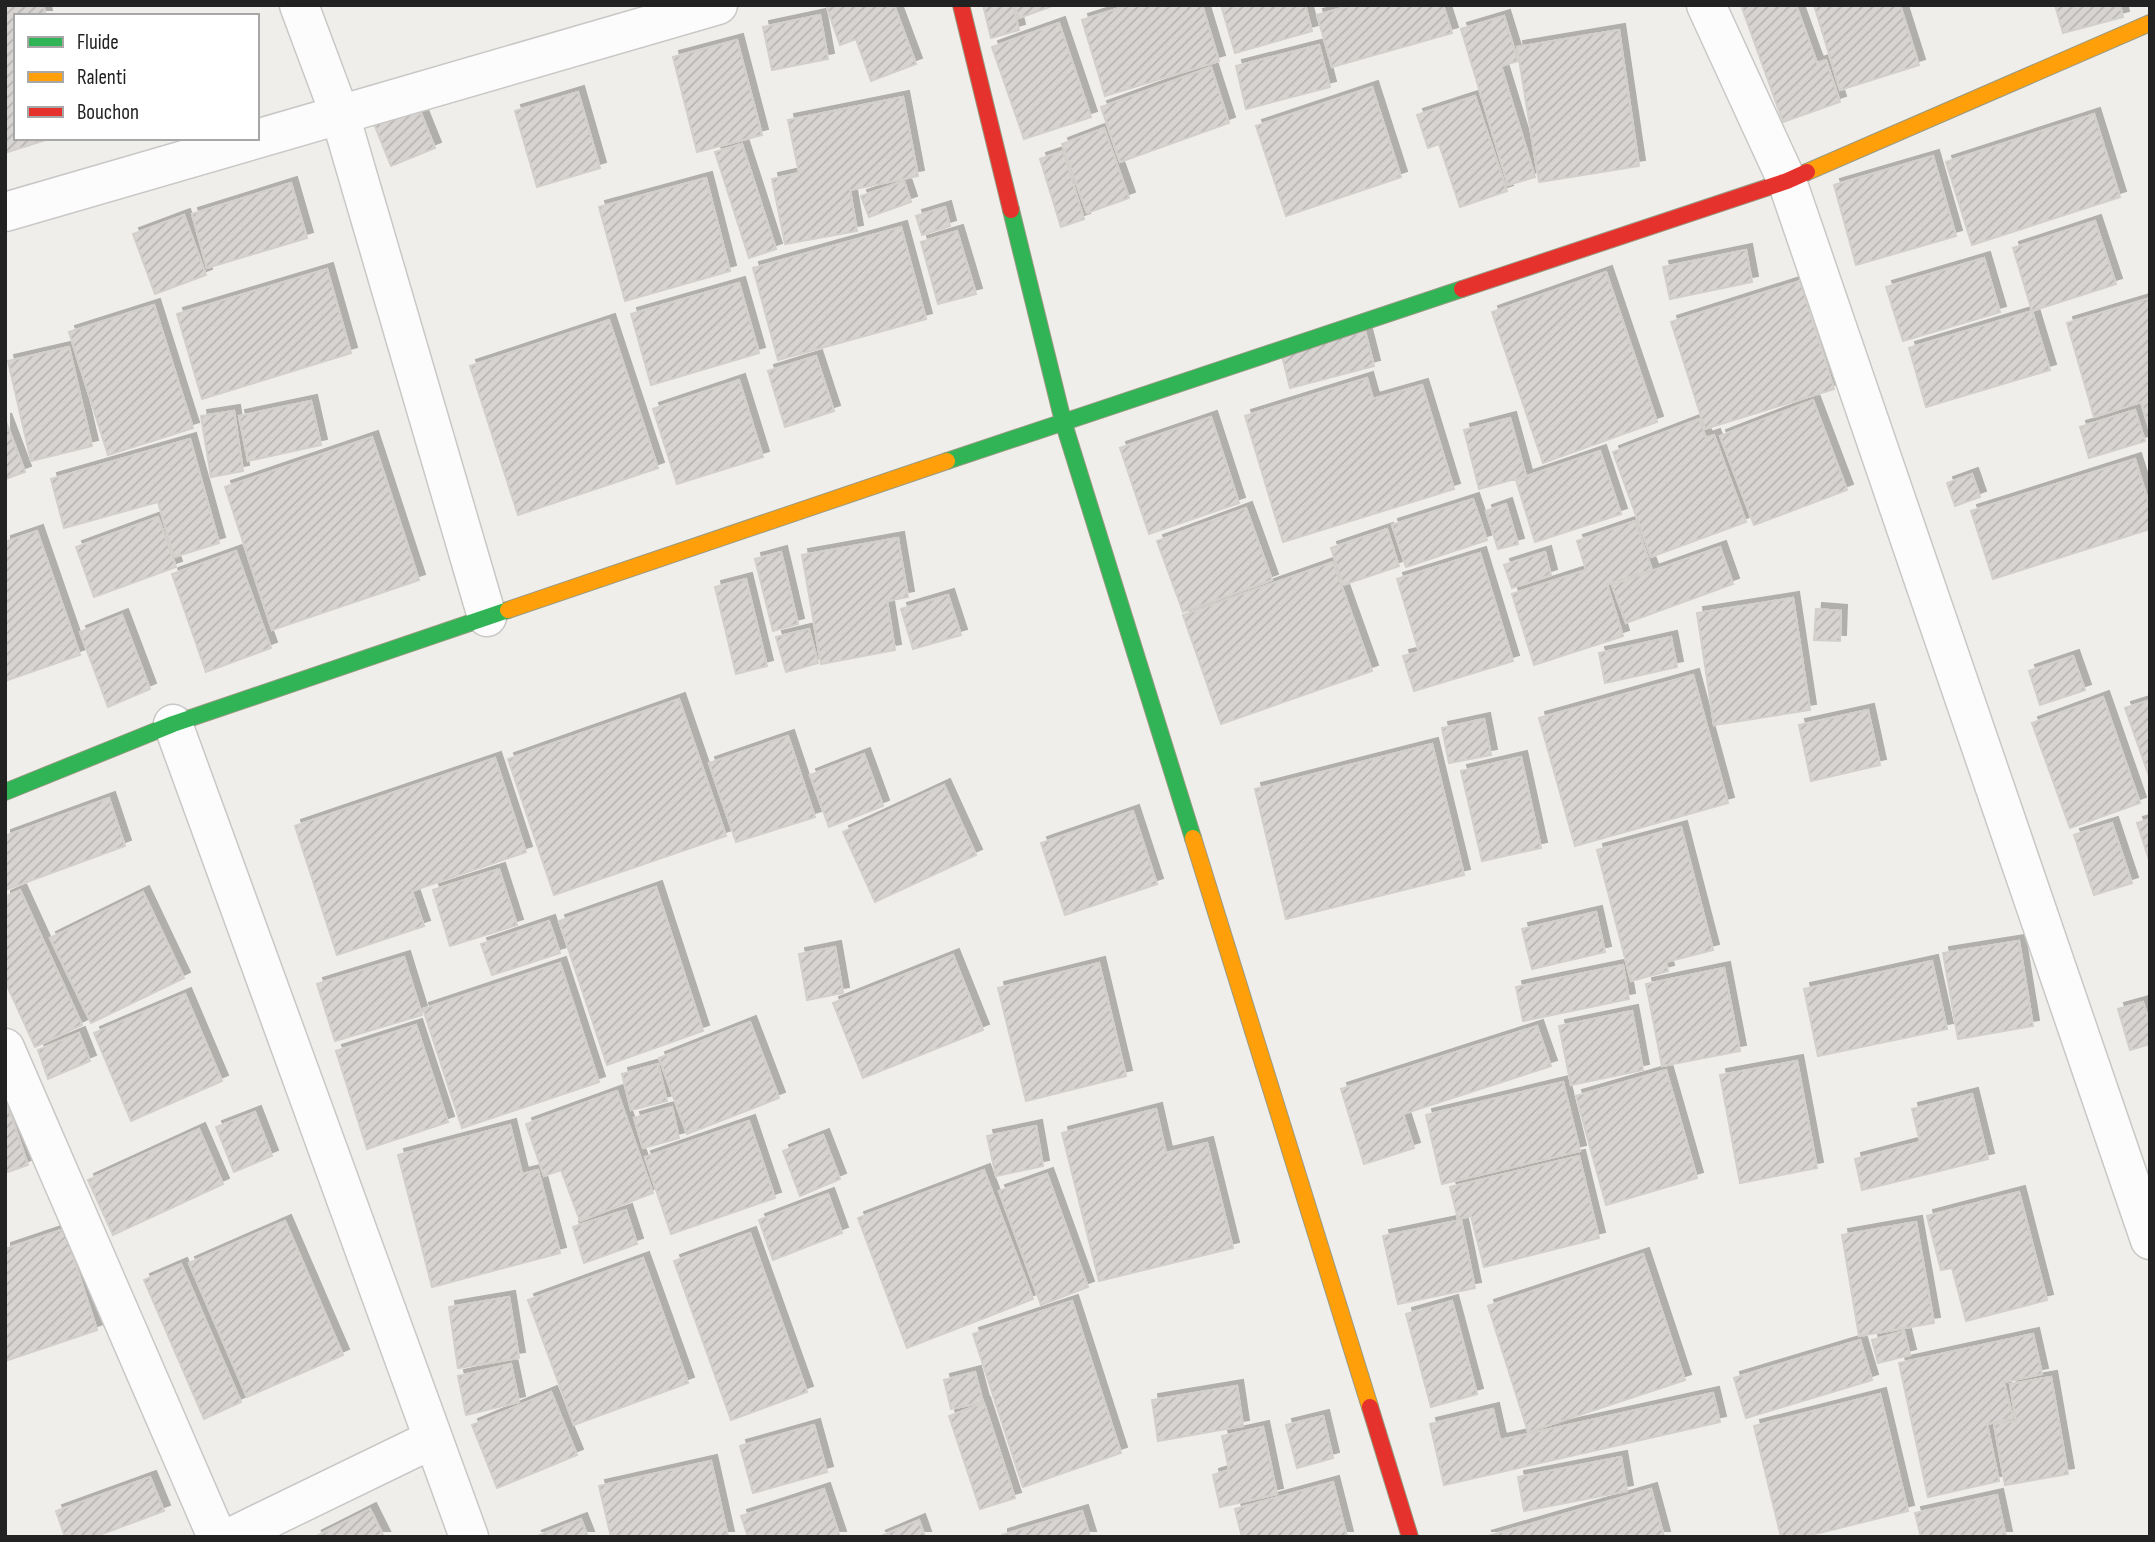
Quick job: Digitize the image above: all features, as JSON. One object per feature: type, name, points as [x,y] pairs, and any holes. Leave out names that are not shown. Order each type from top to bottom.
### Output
[{"type":"street","points":[[299,5],[340,114],[487,617]]},
{"type":"street","points":[[259,138],[718,5]]},
{"type":"street","points":[[961,5],[1063,421],[1410,1537]]},
{"type":"street","points":[[1706,5],[1787,181],[2150,1240]]},
{"type":"street","points":[[5,792],[173,724],[1063,421],[1787,181],[2150,23]]},
{"type":"street","points":[[5,212],[251,140]]},
{"type":"street","points":[[173,724],[469,1537]]},
{"type":"street","points":[[5,1048],[217,1537]]},
{"type":"street","points":[[231,1537],[433,1439]]},
{"type":"building","points":[[5,5],[43,5],[45,14],[14,14],[14,140],[46,140],[5,153]]},
{"type":"building","points":[[826,5],[894,5],[916,64],[871,81],[856,39],[840,45]]},
{"type":"building","points":[[983,5],[1013,5],[1019,30],[991,38]]},
{"type":"building","points":[[1014,5],[1055,5],[1019,18]]},
{"type":"building","points":[[1129,5],[1202,5],[1219,61],[1105,96],[1082,20]]},
{"type":"building","points":[[1221,5],[1305,5],[1312,31],[1235,53]]},
{"type":"building","points":[[1353,5],[1443,5],[1452,33],[1332,67],[1317,15]]},
{"type":"building","points":[[1741,5],[1796,5],[1817,63],[1826,60],[1840,102],[1783,122]]},
{"type":"building","points":[[1814,5],[1900,5],[1919,65],[1840,90]]},
{"type":"building","points":[[2055,5],[2120,5],[2123,17],[2063,33]]},
{"type":"building","points":[[820,15],[828,59],[772,70],[763,27]]},
{"type":"building","points":[[1504,16],[1518,61],[1501,66],[1535,177],[1508,185],[1461,29]]},
{"type":"building","points":[[1059,23],[1091,117],[1024,139],[992,47]]},
{"type":"building","points":[[1619,30],[1639,166],[1539,182],[1517,47]]},
{"type":"building","points":[[737,40],[762,135],[697,152],[673,57]]},
{"type":"building","points":[[1319,45],[1330,87],[1246,109],[1236,66]]},
{"type":"building","points":[[1211,67],[1229,123],[1120,162],[1101,107]]},
{"type":"building","points":[[1372,87],[1401,177],[1286,216],[1256,126]]},
{"type":"building","points":[[578,92],[600,168],[537,187],[515,111]]},
{"type":"building","points":[[1475,96],[1507,191],[1460,207],[1439,144],[1428,148],[1417,115]]},
{"type":"building","points":[[903,97],[918,176],[850,190],[857,231],[785,244],[772,179],[799,173],[788,120]]},
{"type":"building","points":[[418,106],[435,148],[391,166],[374,124]]},
{"type":"building","points":[[2094,114],[2120,197],[1972,245],[1946,162]]},
{"type":"building","points":[[1104,128],[1129,198],[1087,213],[1062,144]]},
{"type":"building","points":[[742,144],[776,249],[749,258],[715,152]]},
{"type":"building","points":[[1063,151],[1084,219],[1061,227],[1040,159]]},
{"type":"building","points":[[1933,156],[1956,236],[1856,265],[1834,185]]},
{"type":"building","points":[[706,178],[730,271],[625,301],[599,207]]},
{"type":"building","points":[[904,181],[911,202],[869,217],[861,196]]},
{"type":"building","points":[[291,183],[307,238],[207,268],[192,214]]},
{"type":"building","points":[[945,207],[950,226],[922,235],[916,216]]},
{"type":"building","points":[[184,215],[206,275],[155,294],[133,234]]},
{"type":"building","points":[[2095,221],[2116,284],[2032,311],[2013,248]]},
{"type":"building","points":[[901,227],[926,319],[778,360],[753,268]]},
{"type":"building","points":[[957,231],[976,294],[938,304],[921,242]]},
{"type":"building","points":[[1746,250],[1752,282],[1670,299],[1663,267]]},
{"type":"building","points":[[1984,258],[2000,312],[1903,341],[1886,287]]},
{"type":"building","points":[[327,269],[351,353],[202,399],[177,314]]},
{"type":"building","points":[[1606,272],[1657,422],[1543,463],[1492,312]]},
{"type":"building","points":[[1800,281],[1834,389],[1705,429],[1671,322]]},
{"type":"building","points":[[739,283],[759,353],[651,385],[631,314]]},
{"type":"building","points":[[2150,298],[2150,432],[2141,402],[2094,417],[2067,323]]},
{"type":"building","points":[[154,305],[193,428],[108,455],[69,332]]},
{"type":"building","points":[[2032,311],[2050,370],[1926,407],[1909,348]]},
{"type":"building","points":[[609,320],[658,468],[518,515],[470,366]]},
{"type":"building","points":[[1365,331],[1374,366],[1290,388],[1281,352]]},
{"type":"building","points":[[69,347],[92,446],[31,461],[8,361]]},
{"type":"building","points":[[816,356],[834,411],[785,427],[768,371]]},
{"type":"building","points":[[1367,378],[1373,399],[1422,385],[1454,489],[1283,542],[1245,416]]},
{"type":"building","points":[[739,380],[763,457],[677,484],[653,409]]},
{"type":"building","points":[[1813,400],[1847,490],[1754,525],[1720,436]]},
{"type":"building","points":[[311,401],[321,445],[248,461],[239,416]]},
{"type":"building","points":[[2135,410],[2145,441],[2089,458],[2080,427]]},
{"type":"building","points":[[234,411],[243,471],[211,477],[201,416]]},
{"type":"building","points":[[1211,417],[1239,503],[1149,534],[1120,448]]},
{"type":"building","points":[[1510,418],[1526,476],[1479,489],[1464,430]]},
{"type":"building","points":[[5,419],[25,472],[5,479]]},
{"type":"building","points":[[1699,419],[1706,438],[1714,435],[1746,522],[1651,557],[1613,452]]},
{"type":"building","points":[[372,437],[419,580],[272,630],[225,487]]},
{"type":"building","points":[[190,439],[219,543],[174,557],[158,502],[64,528],[51,479]]},
{"type":"building","points":[[1600,451],[1621,514],[1535,542],[1516,480]]},
{"type":"building","points":[[2135,459],[2150,507],[2150,529],[1993,579],[1971,511]]},
{"type":"building","points":[[1972,474],[1980,497],[1955,506],[1947,483]]},
{"type":"building","points":[[1473,499],[1487,540],[1406,567],[1392,525]]},
{"type":"building","points":[[1506,504],[1518,544],[1498,549],[1486,511]]},
{"type":"building","points":[[1246,508],[1272,580],[1183,612],[1157,541]]},
{"type":"building","points":[[158,517],[176,567],[94,597],[76,547]]},
{"type":"building","points":[[1635,521],[1652,570],[1607,584],[1623,636],[1534,665],[1512,594],[1586,570],[1577,541]]},
{"type":"building","points":[[1387,529],[1399,566],[1343,585],[1331,548]]},
{"type":"building","points":[[37,531],[80,655],[5,681],[5,542]]},
{"type":"building","points":[[898,538],[908,597],[887,601],[895,650],[821,664],[802,555]]},
{"type":"building","points":[[1720,547],[1733,584],[1626,623],[1612,585]]},
{"type":"building","points":[[236,551],[271,648],[206,672],[172,574]]},
{"type":"building","points":[[781,552],[798,624],[773,631],[755,559]]},
{"type":"building","points":[[1545,552],[1551,575],[1512,588],[1504,565]]},
{"type":"building","points":[[1480,553],[1513,661],[1414,691],[1403,656],[1419,652],[1397,579]]},
{"type":"building","points":[[1333,562],[1372,671],[1221,724],[1183,615]]},
{"type":"building","points":[[746,579],[767,666],[736,674],[715,587]]},
{"type":"building","points":[[948,595],[961,635],[913,649],[901,609]]},
{"type":"building","points":[[1793,598],[1810,710],[1714,725],[1697,613]]},
{"type":"building","points":[[1816,609],[1841,611],[1840,641],[1814,640]]},
{"type":"building","points":[[122,615],[150,689],[108,707],[80,632]]},
{"type":"building","points":[[809,629],[818,663],[786,672],[776,637]]},
{"type":"building","points":[[1671,637],[1677,667],[1605,683],[1599,653]]},
{"type":"building","points":[[2073,656],[2085,690],[2040,705],[2029,671]]},
{"type":"building","points":[[1693,675],[1728,803],[1575,846],[1539,718]]},
{"type":"building","points":[[2103,697],[2140,803],[2070,828],[2032,723]]},
{"type":"building","points":[[679,699],[726,836],[554,895],[508,759]]},
{"type":"building","points":[[2150,700],[2150,779],[2125,708]]},
{"type":"building","points":[[1868,710],[1880,765],[1811,781],[1799,725]]},
{"type":"building","points":[[1484,719],[1491,755],[1449,763],[1442,728]]},
{"type":"building","points":[[788,736],[815,817],[736,842],[709,763]]},
{"type":"building","points":[[1432,744],[1464,875],[1286,919],[1255,789]]},
{"type":"building","points":[[864,754],[883,806],[829,827],[810,775]]},
{"type":"building","points":[[1521,757],[1541,848],[1482,861],[1461,771]]},
{"type":"building","points":[[495,758],[526,852],[412,891],[424,926],[337,955],[295,826]]},
{"type":"building","points":[[944,785],[976,855],[875,902],[843,832]]},
{"type":"building","points":[[109,798],[125,846],[5,890],[5,836]]},
{"type":"building","points":[[1133,811],[1157,884],[1065,915],[1041,843]]},
{"type":"building","points":[[2150,819],[2150,863],[2137,823]]},
{"type":"building","points":[[2112,823],[2132,883],[2094,895],[2074,835]]},
{"type":"building","points":[[1681,827],[1713,950],[1666,962],[1668,971],[1631,981],[1597,850]]},
{"type":"building","points":[[499,869],[517,925],[450,946],[433,890]]},
{"type":"building","points":[[656,887],[703,1031],[607,1065],[559,921]]},
{"type":"building","points":[[20,890],[82,1025],[35,1047],[5,981],[5,897]]},
{"type":"building","points":[[143,892],[184,978],[91,1023],[50,938]]},
{"type":"building","points":[[1596,912],[1605,952],[1532,969],[1522,929]]},
{"type":"building","points":[[549,921],[560,953],[492,975],[481,944]]},
{"type":"building","points":[[2019,941],[2033,1026],[1958,1039],[1943,953]]},
{"type":"building","points":[[835,947],[843,993],[807,1000],[799,954]]},
{"type":"building","points":[[953,955],[983,1030],[863,1078],[833,1003]]},
{"type":"building","points":[[404,957],[422,1015],[335,1041],[317,984]]},
{"type":"building","points":[[1932,961],[1947,1029],[1818,1056],[1804,989]]},
{"type":"building","points":[[560,963],[599,1082],[462,1128],[423,1009]]},
{"type":"building","points":[[1099,963],[1126,1076],[1026,1101],[998,988]]},
{"type":"building","points":[[1623,965],[1629,999],[1523,1021],[1516,987]]},
{"type":"building","points":[[1724,968],[1740,1051],[1662,1066],[1646,984]]},
{"type":"building","points":[[185,994],[222,1081],[131,1121],[94,1033]]},
{"type":"building","points":[[2143,1002],[2150,1023],[2150,1044],[2130,1050],[2118,1009]]},
{"type":"building","points":[[1632,1011],[1643,1070],[1571,1085],[1559,1026]]},
{"type":"building","points":[[750,1022],[779,1098],[687,1134],[659,1058]]},
{"type":"building","points":[[416,1025],[448,1122],[367,1149],[336,1051]]},
{"type":"building","points":[[1537,1026],[1551,1066],[1403,1114],[1414,1148],[1364,1164],[1341,1089]]},
{"type":"building","points":[[79,1033],[90,1061],[48,1079],[38,1050]]},
{"type":"building","points":[[1797,1061],[1817,1168],[1740,1183],[1720,1075]]},
{"type":"building","points":[[658,1064],[667,1101],[631,1110],[622,1074]]},
{"type":"building","points":[[1666,1070],[1697,1178],[1606,1205],[1576,1096]]},
{"type":"building","points":[[1563,1082],[1580,1151],[1442,1184],[1426,1115]]},
{"type":"building","points":[[617,1091],[653,1193],[580,1221],[561,1170],[544,1176],[526,1124]]},
{"type":"building","points":[[1972,1094],[1988,1159],[1862,1190],[1855,1159],[1920,1142],[1912,1109]]},
{"type":"building","points":[[5,1098],[28,1165],[5,1173]]},
{"type":"building","points":[[672,1107],[679,1138],[643,1148],[634,1118]]},
{"type":"building","points":[[1156,1109],[1166,1153],[1207,1143],[1233,1248],[1099,1281],[1062,1133]]},
{"type":"building","points":[[255,1112],[272,1156],[234,1172],[216,1127]]},
{"type":"building","points":[[749,1121],[775,1198],[671,1234],[645,1157]]},
{"type":"building","points":[[510,1125],[522,1174],[538,1170],[560,1253],[432,1287],[398,1155]]},
{"type":"building","points":[[1036,1126],[1043,1166],[996,1176],[987,1136]]},
{"type":"building","points":[[199,1129],[223,1184],[113,1235],[88,1180]]},
{"type":"building","points":[[823,1135],[840,1179],[800,1196],[783,1151]]},
{"type":"building","points":[[1579,1156],[1599,1238],[1484,1267],[1471,1216],[1458,1219],[1450,1187]]},
{"type":"building","points":[[984,1170],[1033,1299],[907,1348],[858,1218]]},
{"type":"building","points":[[1047,1174],[1088,1287],[1041,1305],[999,1191]]},
{"type":"building","points":[[2019,1192],[2047,1300],[1966,1321],[1952,1268],[1941,1270],[1927,1216]]},
{"type":"building","points":[[828,1194],[842,1233],[773,1260],[759,1220]]},
{"type":"building","points":[[626,1210],[637,1244],[584,1263],[573,1227]]},
{"type":"building","points":[[1461,1220],[1475,1288],[1398,1304],[1383,1236]]},
{"type":"building","points":[[285,1221],[343,1355],[247,1397],[189,1263]]},
{"type":"building","points":[[1916,1222],[1934,1323],[1859,1336],[1842,1235]]},
{"type":"building","points":[[64,1229],[97,1330],[5,1361],[5,1249]]},
{"type":"building","points":[[750,1233],[807,1392],[731,1420],[674,1261]]},
{"type":"building","points":[[1643,1254],[1685,1380],[1528,1432],[1488,1306]]},
{"type":"building","points":[[643,1258],[688,1383],[574,1425],[528,1300]]},
{"type":"building","points":[[181,1264],[241,1402],[204,1419],[144,1280]]},
{"type":"building","points":[[509,1297],[519,1358],[458,1368],[449,1307]]},
{"type":"building","points":[[1072,1301],[1121,1453],[1023,1487],[973,1334]]},
{"type":"building","points":[[1452,1301],[1477,1394],[1431,1407],[1406,1314]]},
{"type":"building","points":[[1904,1331],[1910,1355],[1878,1363],[1872,1340]]},
{"type":"building","points":[[2033,1334],[2042,1374],[2004,1382],[2013,1418],[1987,1424],[1999,1481],[1928,1497],[1899,1363]]},
{"type":"building","points":[[1860,1340],[1872,1380],[1746,1418],[1734,1378]]},
{"type":"building","points":[[511,1364],[519,1402],[466,1415],[458,1376]]},
{"type":"building","points":[[975,1372],[983,1402],[951,1409],[944,1380]]},
{"type":"building","points":[[2051,1377],[2068,1474],[2005,1485],[1994,1424],[2016,1421],[2010,1384]]},
{"type":"building","points":[[1237,1386],[1243,1426],[1158,1441],[1152,1400]]},
{"type":"building","points":[[551,1392],[577,1455],[497,1488],[472,1425]]},
{"type":"building","points":[[1713,1393],[1720,1422],[1444,1485],[1430,1424],[1493,1409],[1500,1440]]},
{"type":"building","points":[[1880,1394],[1908,1511],[1803,1537],[1781,1537],[1754,1426]]},
{"type":"building","points":[[984,1403],[1015,1498],[980,1509],[949,1416]]},
{"type":"building","points":[[1323,1416],[1333,1458],[1297,1468],[1286,1425]]},
{"type":"building","points":[[814,1425],[827,1472],[753,1493],[740,1446]]},
{"type":"building","points":[[1263,1427],[1277,1494],[1220,1507],[1213,1475],[1229,1470],[1222,1436]]},
{"type":"building","points":[[1621,1457],[1627,1491],[1524,1511],[1518,1477]]},
{"type":"building","points":[[711,1461],[728,1537],[611,1537],[599,1486]]},
{"type":"building","points":[[150,1477],[164,1511],[94,1537],[65,1537],[56,1511]]},
{"type":"building","points":[[1333,1482],[1347,1537],[1242,1537],[1235,1509]]},
{"type":"building","points":[[824,1489],[840,1537],[748,1537],[741,1516]]},
{"type":"building","points":[[1651,1489],[1664,1537],[1485,1537]]},
{"type":"building","points":[[1997,1495],[2006,1537],[1921,1537],[1915,1513]]},
{"type":"building","points":[[370,1509],[384,1537],[315,1537]]},
{"type":"building","points":[[1082,1511],[1090,1537],[1002,1537],[1002,1535]]},
{"type":"building","points":[[581,1519],[588,1537],[535,1537]]},
{"type":"building","points":[[919,1520],[925,1537],[879,1537]]},
{"type":"traffic: fast","points":[[1011,210],[1063,421],[1193,838]]},
{"type":"traffic: fast","points":[[947,461],[1462,289]]},
{"type":"traffic: fast","points":[[5,792],[173,724],[508,610]]},
{"type":"traffic: slow","points":[[1807,172],[2150,23]]},
{"type":"traffic: slow","points":[[508,610],[947,461]]},
{"type":"traffic: slow","points":[[1193,838],[1370,1407]]},
{"type":"traffic: jam","points":[[961,5],[1011,210]]},
{"type":"traffic: jam","points":[[1462,289],[1807,172]]},
{"type":"traffic: jam","points":[[1370,1407],[1410,1537]]}]
